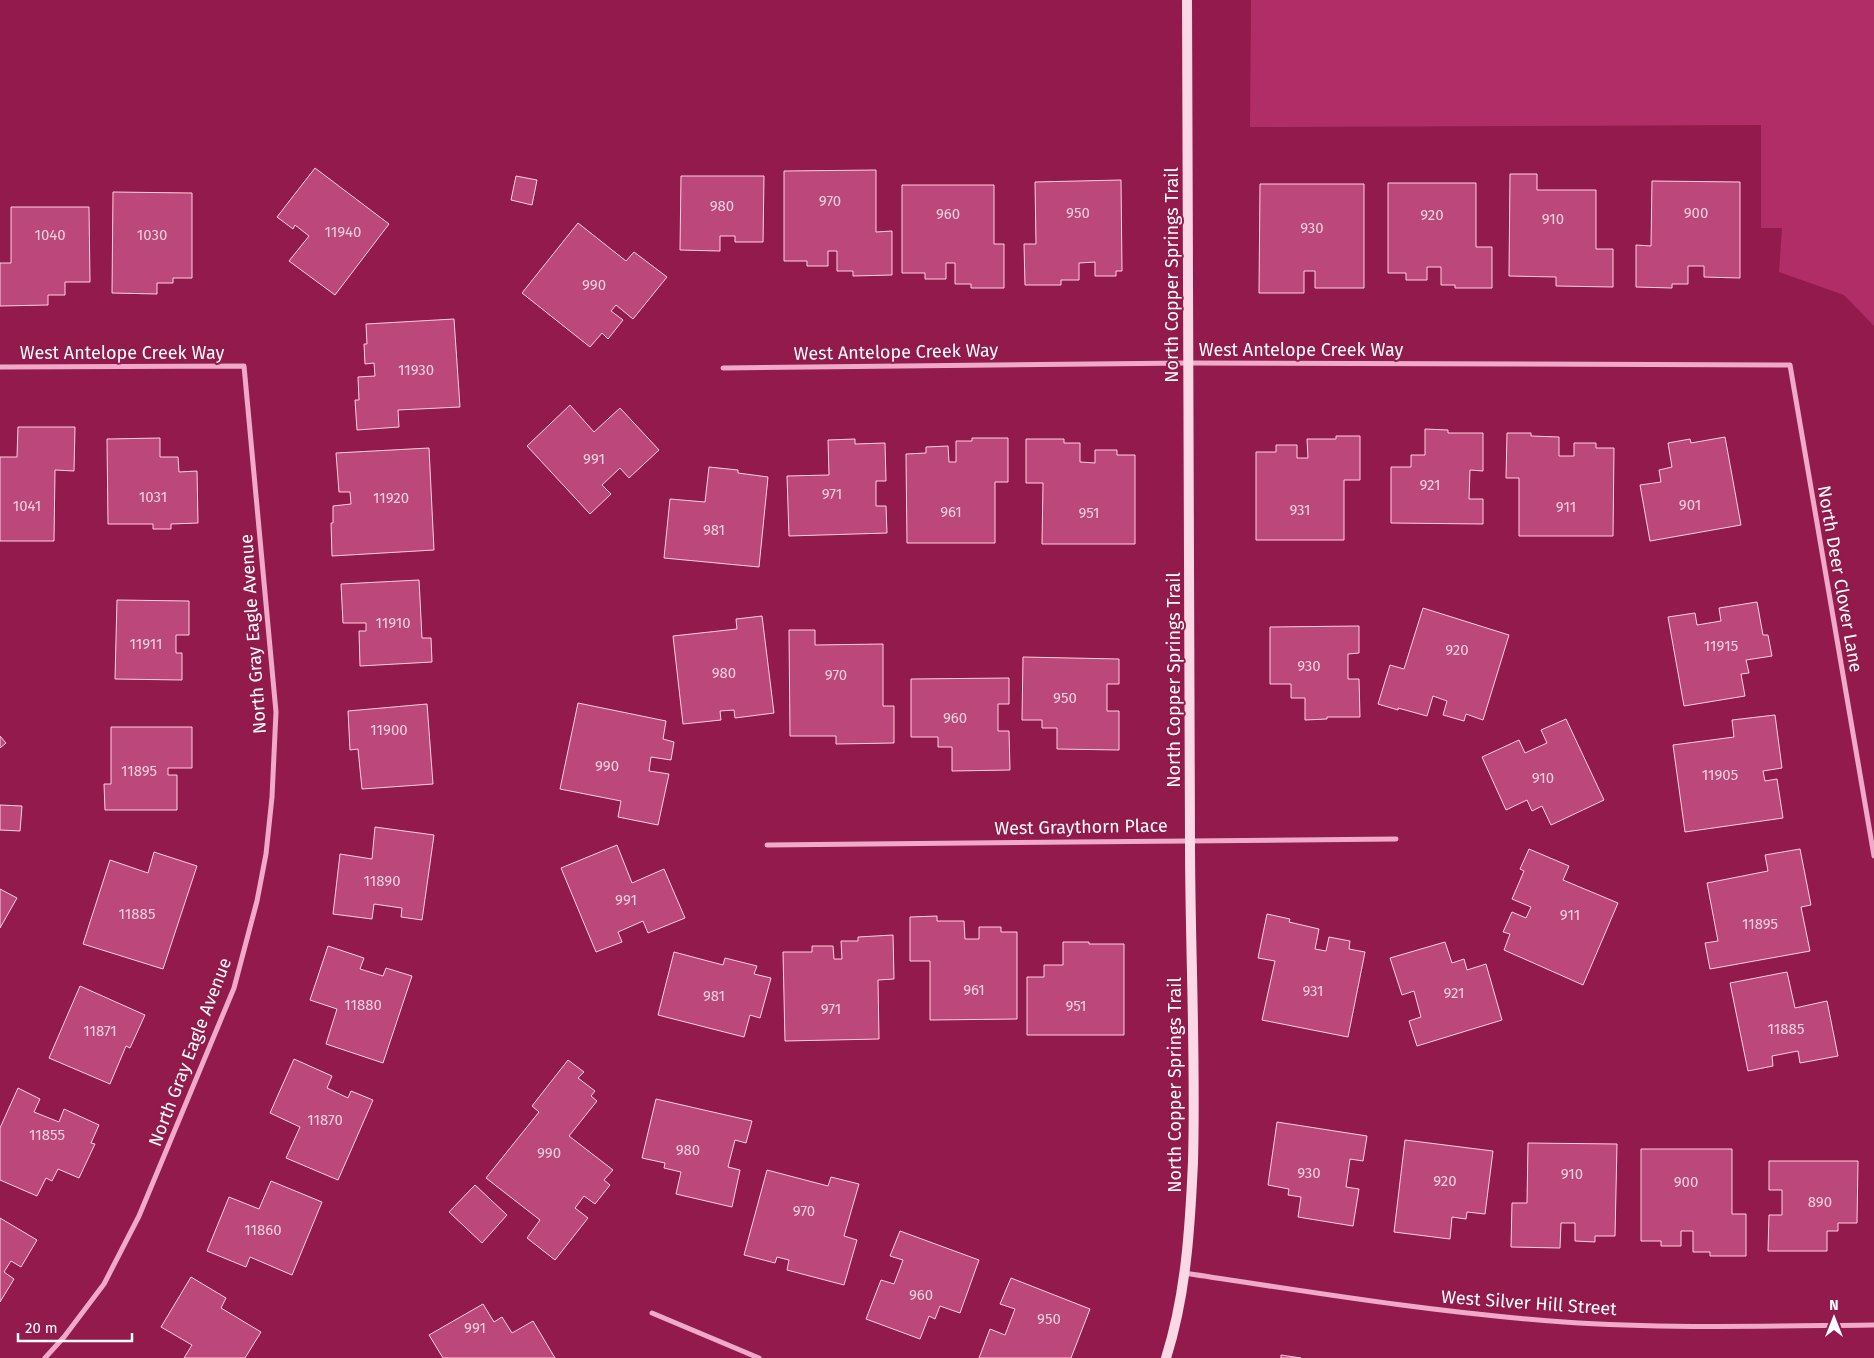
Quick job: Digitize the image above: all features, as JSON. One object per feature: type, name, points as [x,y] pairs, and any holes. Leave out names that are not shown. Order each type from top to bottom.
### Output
[{"type":"street","name":"North Copper Springs Trail","points":[[1166,1358],[1180,1304],[1184,1274],[1190,1219],[1194,1123],[1190,840],[1187,0]]},
{"type":"street","name":"West Antelope Creek Way","points":[[723,368],[1188,363],[1790,365]]},
{"type":"street","name":"North Deer Clover Lane","points":[[1790,365],[1874,856]]},
{"type":"street","name":"West Antelope Creek Way","points":[[0,368],[244,366]]},
{"type":"street","name":"North Gray Eagle Avenue","points":[[45,1358],[64,1337],[104,1284],[140,1216],[234,988],[257,901],[266,854],[272,797],[276,712],[244,366]]},
{"type":"street","name":"West Graythorn Place","points":[[767,845],[1396,838]]},
{"type":"street","name":"West Silver Hill Street","points":[[1184,1274],[1421,1308],[1564,1322],[1688,1326],[1874,1325]]},
{"type":"street","points":[[652,1313],[759,1358]]},
{"type":"shaded area","points":[[1251,0],[1874,0],[1874,326],[1844,295],[1779,272],[1782,228],[1761,228],[1761,125],[1250,127]]},
{"type":"building","points":[[315,168],[389,224],[335,295],[289,261],[309,236],[295,225],[293,229],[277,217]]},
{"type":"building","points":[[876,170],[876,232],[892,231],[892,275],[853,276],[853,271],[837,271],[837,251],[828,251],[828,266],[807,266],[807,261],[784,261],[784,171]]},
{"type":"building","points":[[1510,174],[1537,174],[1537,190],[1596,190],[1596,249],[1613,249],[1613,287],[1556,286],[1556,277],[1509,276]]},
{"type":"building","points":[[516,176],[537,180],[532,205],[511,200]]},
{"type":"building","points":[[681,176],[764,176],[763,242],[735,242],[735,236],[720,236],[720,251],[680,250]]},
{"type":"building","points":[[1121,180],[1122,271],[1116,271],[1116,276],[1095,276],[1095,262],[1079,263],[1079,280],[1061,280],[1061,285],[1025,285],[1024,244],[1036,244],[1035,182]]},
{"type":"building","points":[[1652,181],[1740,182],[1740,278],[1704,277],[1704,266],[1688,266],[1688,284],[1672,284],[1672,288],[1636,287],[1636,245],[1651,246]]},
{"type":"building","points":[[1388,183],[1476,183],[1476,247],[1492,247],[1492,288],[1455,288],[1455,285],[1441,285],[1441,267],[1427,267],[1427,280],[1406,280],[1406,273],[1388,273]]},
{"type":"building","points":[[1260,184],[1364,184],[1364,288],[1315,288],[1315,271],[1304,271],[1304,293],[1259,293]]},
{"type":"building","points":[[902,185],[994,185],[994,244],[1004,244],[1004,288],[971,288],[971,284],[955,284],[955,263],[946,263],[946,279],[925,279],[925,273],[902,273]]},
{"type":"building","points":[[113,192],[192,193],[192,278],[173,278],[173,283],[157,283],[157,294],[112,293]]},
{"type":"building","points":[[11,207],[89,207],[90,282],[65,282],[65,295],[48,295],[48,305],[0,306],[0,263],[11,263]]},
{"type":"building","points":[[578,223],[626,261],[634,252],[667,277],[633,319],[616,305],[611,311],[623,320],[608,339],[602,333],[590,347],[522,293]]},
{"type":"building","points":[[454,319],[460,407],[398,410],[399,427],[357,430],[355,400],[359,400],[358,377],[375,376],[374,363],[365,364],[366,324]]},
{"type":"building","points":[[570,405],[594,432],[620,408],[659,450],[629,478],[620,468],[602,485],[611,494],[590,514],[527,446]]},
{"type":"building","points":[[18,427],[75,427],[74,471],[55,470],[54,541],[0,541],[0,457],[17,457]]},
{"type":"building","points":[[1425,429],[1448,430],[1448,433],[1483,433],[1483,471],[1470,470],[1469,499],[1483,499],[1483,524],[1391,523],[1391,467],[1411,467],[1411,455],[1425,455]]},
{"type":"building","points":[[1507,433],[1531,433],[1531,436],[1559,437],[1559,456],[1574,456],[1574,443],[1596,443],[1596,448],[1614,448],[1613,536],[1519,536],[1519,478],[1506,478]]},
{"type":"building","points":[[1336,436],[1360,436],[1360,480],[1344,480],[1344,540],[1256,540],[1256,452],[1276,452],[1276,445],[1297,445],[1297,458],[1308,458],[1307,439],[1336,439]]},
{"type":"building","points":[[1725,437],[1741,525],[1650,541],[1640,485],[1661,482],[1659,470],[1672,467],[1668,443],[1690,439],[1691,443]]},
{"type":"building","points":[[160,438],[160,457],[178,457],[179,472],[197,471],[198,523],[171,524],[171,529],[153,529],[153,524],[108,524],[107,439]]},
{"type":"building","points":[[972,438],[1008,438],[1008,482],[995,482],[995,543],[907,543],[906,454],[926,453],[926,447],[948,446],[949,462],[956,462],[956,441],[972,441]]},
{"type":"building","points":[[855,439],[855,444],[885,443],[886,481],[876,481],[876,506],[886,506],[887,533],[789,536],[787,476],[829,475],[828,440]]},
{"type":"building","points":[[1026,439],[1064,439],[1064,443],[1080,443],[1080,462],[1095,463],[1095,450],[1117,450],[1117,455],[1135,455],[1135,544],[1042,544],[1043,483],[1026,483]]},
{"type":"building","points":[[429,448],[434,550],[332,556],[331,523],[333,523],[333,506],[351,504],[350,492],[339,492],[336,453]]},
{"type":"building","points":[[709,467],[738,470],[738,473],[768,477],[759,567],[664,558],[670,499],[705,502]]},
{"type":"building","points":[[419,580],[422,638],[431,638],[432,662],[360,666],[359,631],[366,631],[366,623],[343,623],[341,584]]},
{"type":"building","points":[[117,600],[189,601],[189,635],[176,635],[176,653],[182,653],[182,680],[115,679]]},
{"type":"building","points":[[1757,602],[1763,635],[1768,635],[1772,656],[1746,660],[1749,673],[1741,674],[1745,696],[1684,706],[1668,617],[1695,613],[1697,625],[1721,621],[1719,608]]},
{"type":"building","points":[[1423,608],[1509,635],[1483,720],[1466,714],[1464,721],[1443,715],[1447,701],[1433,696],[1427,716],[1378,704],[1390,665],[1404,669]]},
{"type":"building","points":[[762,616],[774,713],[735,718],[734,710],[720,711],[721,720],[683,724],[673,636],[737,629],[736,619]]},
{"type":"building","points":[[1359,626],[1359,653],[1348,654],[1348,679],[1359,679],[1360,717],[1327,717],[1327,719],[1305,720],[1305,698],[1291,698],[1291,684],[1270,684],[1270,627]]},
{"type":"building","points":[[789,630],[815,630],[815,645],[883,644],[883,706],[894,706],[894,743],[836,744],[836,736],[790,736]]},
{"type":"building","points":[[1023,657],[1119,659],[1119,684],[1107,684],[1107,711],[1119,711],[1119,750],[1057,749],[1057,728],[1042,728],[1042,720],[1022,720]]},
{"type":"building","points":[[1009,678],[1009,704],[998,704],[998,731],[1009,731],[1010,770],[952,771],[952,747],[938,747],[938,737],[911,737],[911,679]]},
{"type":"building","points":[[578,703],[666,721],[663,739],[674,742],[671,760],[651,757],[649,771],[669,774],[658,825],[618,817],[621,801],[560,789]]},
{"type":"building","points":[[427,704],[433,784],[362,789],[358,749],[350,750],[348,711]]},
{"type":"building","points":[[1775,715],[1782,768],[1763,771],[1765,781],[1777,779],[1783,818],[1685,832],[1673,745],[1734,737],[1732,720]]},
{"type":"building","points":[[1566,719],[1604,800],[1551,825],[1542,806],[1532,811],[1527,800],[1506,810],[1482,757],[1519,740],[1525,753],[1547,743],[1541,730]]},
{"type":"building","points":[[111,727],[192,727],[192,768],[168,768],[168,775],[177,775],[177,810],[105,810],[104,784],[111,784]]},
{"type":"building","points":[[0,736],[6,743],[0,748]]},
{"type":"building","points":[[0,805],[22,806],[20,831],[0,830]]},
{"type":"building","points":[[375,827],[434,835],[422,920],[401,917],[402,908],[374,904],[372,919],[333,914],[340,854],[372,859]]},
{"type":"building","points":[[617,845],[632,883],[664,869],[685,918],[648,933],[643,921],[618,932],[622,942],[596,952],[561,868]]},
{"type":"building","points":[[1529,849],[1569,866],[1563,880],[1618,903],[1583,985],[1504,950],[1510,934],[1503,932],[1512,912],[1526,918],[1531,907],[1512,899],[1524,871],[1520,869]]},
{"type":"building","points":[[1800,849],[1811,905],[1801,907],[1810,951],[1710,969],[1705,943],[1718,941],[1707,883],[1768,871],[1765,855]]},
{"type":"building","points":[[154,852],[197,866],[163,969],[83,944],[110,860],[148,873]]},
{"type":"building","points":[[0,889],[17,898],[0,928]]},
{"type":"building","points":[[1267,914],[1290,919],[1289,922],[1319,929],[1315,949],[1326,951],[1329,937],[1350,941],[1349,949],[1365,952],[1348,1037],[1262,1020],[1275,961],[1258,958]]},
{"type":"building","points":[[937,916],[937,921],[964,921],[965,939],[979,939],[979,927],[1001,927],[1001,932],[1017,932],[1017,1019],[930,1020],[930,961],[910,961],[910,917]]},
{"type":"building","points":[[893,935],[894,979],[878,980],[879,1039],[785,1041],[783,952],[812,952],[812,946],[833,946],[834,959],[842,959],[841,941],[858,941],[858,937]]},
{"type":"building","points":[[1063,942],[1124,944],[1124,1035],[1027,1035],[1027,977],[1044,977],[1044,965],[1063,965]]},
{"type":"building","points":[[1445,942],[1452,963],[1464,959],[1467,970],[1486,964],[1502,1020],[1417,1046],[1409,1021],[1421,1017],[1414,991],[1402,995],[1390,958]]},
{"type":"building","points":[[328,946],[364,958],[360,969],[383,976],[386,968],[412,976],[383,1063],[326,1044],[337,1009],[310,1000]]},
{"type":"building","points":[[674,952],[723,965],[725,958],[757,966],[754,974],[771,978],[760,1018],[750,1015],[744,1037],[658,1015]]},
{"type":"building","points":[[1787,972],[1795,1008],[1827,1001],[1838,1056],[1800,1063],[1798,1051],[1772,1056],[1773,1066],[1748,1071],[1730,983]]},
{"type":"building","points":[[80,986],[145,1015],[130,1048],[126,1046],[110,1084],[49,1058]]},
{"type":"building","points":[[294,1059],[332,1076],[327,1088],[348,1098],[351,1091],[373,1100],[338,1180],[286,1158],[300,1127],[270,1113]]},
{"type":"building","points":[[568,1060],[584,1072],[578,1078],[595,1091],[591,1096],[597,1101],[569,1136],[613,1170],[604,1180],[610,1185],[595,1204],[584,1196],[575,1208],[588,1218],[555,1260],[527,1238],[540,1220],[486,1178],[539,1112],[532,1106]]},
{"type":"building","points":[[18,1088],[40,1099],[34,1112],[59,1122],[64,1109],[99,1125],[91,1143],[95,1144],[79,1178],[58,1169],[52,1181],[46,1178],[37,1196],[0,1180],[0,1128]]},
{"type":"building","points":[[656,1099],[752,1121],[746,1143],[735,1140],[728,1167],[740,1170],[732,1207],[676,1194],[681,1172],[664,1168],[665,1163],[642,1158]]},
{"type":"building","points":[[1277,1122],[1367,1136],[1363,1161],[1350,1159],[1346,1187],[1359,1189],[1353,1226],[1298,1217],[1301,1197],[1288,1195],[1289,1189],[1268,1185]]},
{"type":"building","points":[[1405,1140],[1493,1151],[1485,1214],[1467,1212],[1466,1219],[1452,1217],[1450,1239],[1394,1232]]},
{"type":"building","points":[[1528,1143],[1617,1144],[1615,1236],[1595,1236],[1595,1242],[1575,1241],[1575,1223],[1561,1223],[1560,1248],[1511,1247],[1512,1203],[1527,1203]]},
{"type":"building","points":[[1641,1149],[1732,1149],[1732,1214],[1746,1214],[1746,1256],[1710,1256],[1710,1252],[1693,1252],[1693,1231],[1681,1231],[1681,1246],[1661,1246],[1661,1241],[1641,1241]]},
{"type":"building","points":[[1769,1161],[1858,1161],[1857,1223],[1838,1223],[1838,1231],[1827,1231],[1827,1251],[1768,1251],[1769,1215],[1782,1215],[1782,1190],[1769,1190]]},
{"type":"building","points":[[767,1170],[828,1186],[831,1177],[859,1184],[844,1236],[857,1240],[844,1285],[787,1270],[789,1260],[777,1257],[775,1263],[744,1255]]},
{"type":"building","points":[[271,1181],[322,1202],[292,1275],[250,1257],[246,1267],[207,1251],[229,1197],[259,1209]]},
{"type":"building","points":[[475,1185],[507,1215],[482,1243],[449,1212]]},
{"type":"building","points":[[0,1218],[37,1240],[21,1267],[11,1261],[4,1272],[14,1279],[0,1302]]},
{"type":"building","points":[[900,1231],[979,1260],[960,1313],[940,1306],[935,1319],[929,1316],[920,1339],[866,1319],[881,1280],[894,1284],[903,1260],[890,1256]]},
{"type":"building","points":[[191,1277],[226,1298],[221,1308],[261,1332],[245,1358],[184,1358],[192,1345],[161,1327]]},
{"type":"building","points":[[1011,1278],[1090,1309],[1071,1358],[979,1358],[990,1329],[1005,1335],[1015,1309],[1000,1304]]},
{"type":"building","points":[[483,1304],[494,1322],[502,1317],[512,1333],[533,1321],[555,1358],[443,1358],[429,1335]]},
{"type":"building","points":[[1281,1355],[1301,1358],[1281,1358]]}]
